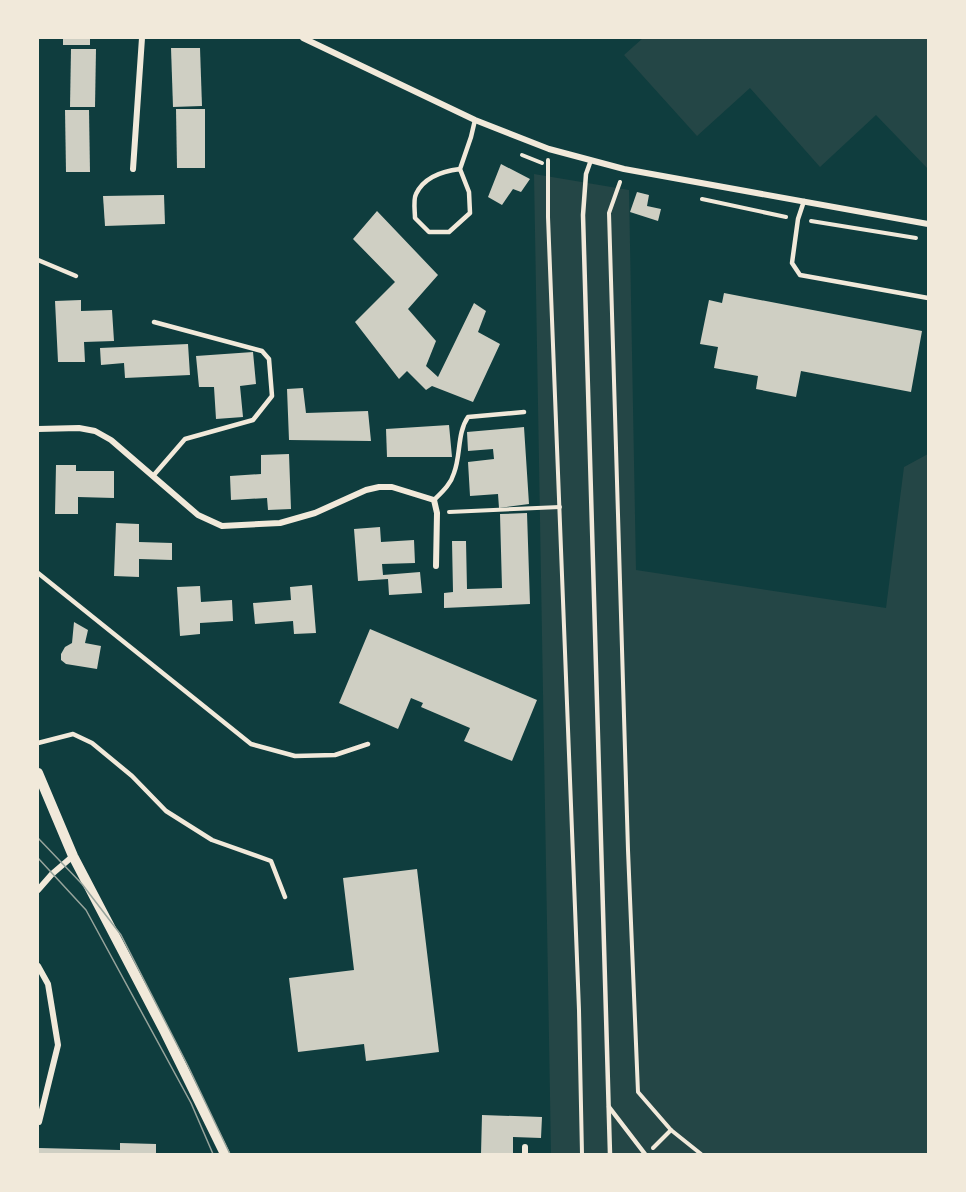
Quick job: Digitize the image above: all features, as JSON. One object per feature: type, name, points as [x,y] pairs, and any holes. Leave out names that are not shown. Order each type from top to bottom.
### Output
[{"type":"street","points":[[133,169],[142,38]]},
{"type":"street","points":[[303,38],[474,120],[549,149],[624,169],[928,224]]},
{"type":"street","points":[[38,429],[79,428],[95,431],[111,440],[198,515],[222,526],[279,523],[315,513],[379,486],[392,487],[434,500],[436,566]]},
{"type":"street","points":[[38,773],[73,856],[165,1032],[225,1155]]},
{"type":"street","points":[[38,890],[73,856]]},
{"type":"street","points":[[38,966],[48,984],[57,1045],[39,1122]]},
{"type":"lane","points":[[460,169],[443,171],[428,179],[415,195],[416,218],[429,232],[448,232],[470,213],[469,192],[460,169],[474,120]]},
{"type":"lane","points":[[591,160],[586,174],[583,215],[610,1155]]},
{"type":"lane","points":[[804,201],[798,219],[792,263],[800,275],[928,298]]},
{"type":"lane","points":[[38,260],[76,276]]},
{"type":"lane","points":[[153,476],[185,439],[253,420],[272,396],[269,359],[262,351],[154,322]]},
{"type":"lane","points":[[434,500],[455,473],[462,428],[468,417],[524,412]]},
{"type":"lane","points":[[38,573],[251,744],[295,756],[335,755],[368,744]]},
{"type":"lane","points":[[38,743],[73,734],[92,743],[132,776],[166,811],[212,840],[271,861],[285,897]]},
{"type":"lane","points":[[609,1107],[646,1155]]},
{"type":"path","points":[[549,149],[548,217],[579,1010],[582,1155]]},
{"type":"path","points":[[624,169],[609,213],[628,850],[638,1092],[671,1130],[701,1155]]},
{"type":"path","points":[[436,513],[560,507]]},
{"type":"path","points":[[646,1155],[671,1130]]},
{"type":"shaded area","points":[[643,38],[928,38],[928,169],[876,115],[820,167],[750,88],[697,136],[624,55]]},
{"type":"shaded area","points":[[534,174],[629,190],[636,570],[886,608],[904,467],[928,454],[928,1154],[551,1154]]},
{"type":"building","points":[[63,38],[90,38],[90,45],[63,45]]},
{"type":"building","points":[[171,48],[200,48],[202,106],[173,107]]},
{"type":"building","points":[[71,49],[96,49],[95,107],[70,107]]},
{"type":"building","points":[[176,109],[205,109],[205,168],[177,168]]},
{"type":"building","points":[[65,110],[89,110],[90,172],[66,172]]},
{"type":"building","points":[[501,164],[530,179],[521,192],[513,189],[502,205],[488,197]]},
{"type":"building","points":[[637,192],[649,195],[647,206],[661,209],[658,221],[630,212]]},
{"type":"building","points":[[164,195],[165,224],[105,226],[103,196]]},
{"type":"building","points":[[377,211],[438,275],[408,309],[436,341],[426,366],[438,377],[474,303],[486,311],[478,332],[500,344],[473,402],[432,386],[426,390],[407,371],[399,379],[355,322],[395,282],[353,239]]},
{"type":"building","points":[[724,293],[922,331],[911,392],[801,371],[796,397],[756,389],[758,376],[714,368],[718,347],[700,344],[709,300],[722,303]]},
{"type":"building","points":[[81,300],[81,311],[112,310],[114,341],[84,342],[85,362],[58,362],[55,301]]},
{"type":"building","points":[[188,344],[190,375],[125,378],[124,363],[101,365],[100,348]]},
{"type":"building","points":[[253,352],[256,384],[240,386],[243,417],[216,419],[214,387],[199,387],[196,356]]},
{"type":"building","points":[[303,388],[306,413],[368,411],[371,441],[289,440],[287,389]]},
{"type":"building","points":[[449,425],[452,457],[387,457],[386,429]]},
{"type":"building","points":[[524,427],[529,504],[499,508],[498,494],[470,496],[468,462],[494,459],[493,449],[468,451],[467,432]]},
{"type":"building","points":[[289,454],[291,509],[268,510],[267,498],[231,500],[230,476],[261,474],[261,455]]},
{"type":"building","points":[[56,465],[76,465],[76,471],[114,471],[114,498],[78,497],[78,514],[55,514]]},
{"type":"building","points":[[527,513],[530,604],[444,608],[444,593],[453,592],[452,541],[466,541],[467,589],[502,588],[500,514]]},
{"type":"building","points":[[116,523],[139,524],[139,542],[172,543],[172,560],[139,559],[139,577],[114,576]]},
{"type":"building","points":[[380,527],[381,542],[414,540],[415,563],[382,564],[383,575],[420,572],[422,593],[389,595],[388,579],[358,581],[354,529]]},
{"type":"building","points":[[312,585],[316,633],[294,634],[293,621],[255,624],[253,603],[291,600],[290,587]]},
{"type":"building","points":[[200,586],[201,602],[232,600],[233,621],[200,623],[200,634],[180,636],[177,587]]},
{"type":"building","points":[[74,622],[88,630],[85,643],[101,646],[97,669],[66,664],[61,660],[65,647],[72,643]]},
{"type":"building","points":[[370,629],[537,700],[512,761],[464,741],[470,728],[421,707],[423,703],[411,698],[398,729],[339,703]]},
{"type":"building","points":[[417,869],[439,1052],[366,1061],[364,1044],[298,1052],[289,978],[354,970],[343,878]]},
{"type":"building","points":[[482,1115],[542,1117],[541,1138],[513,1137],[513,1154],[481,1154]]},
{"type":"building","points":[[120,1143],[156,1144],[156,1154],[39,1154],[39,1148],[120,1150]]},
{"type":"tram line","points":[[38,838],[82,884],[121,935],[230,1154]]},
{"type":"tram line","points":[[38,858],[86,910],[191,1103],[213,1154]]}]
